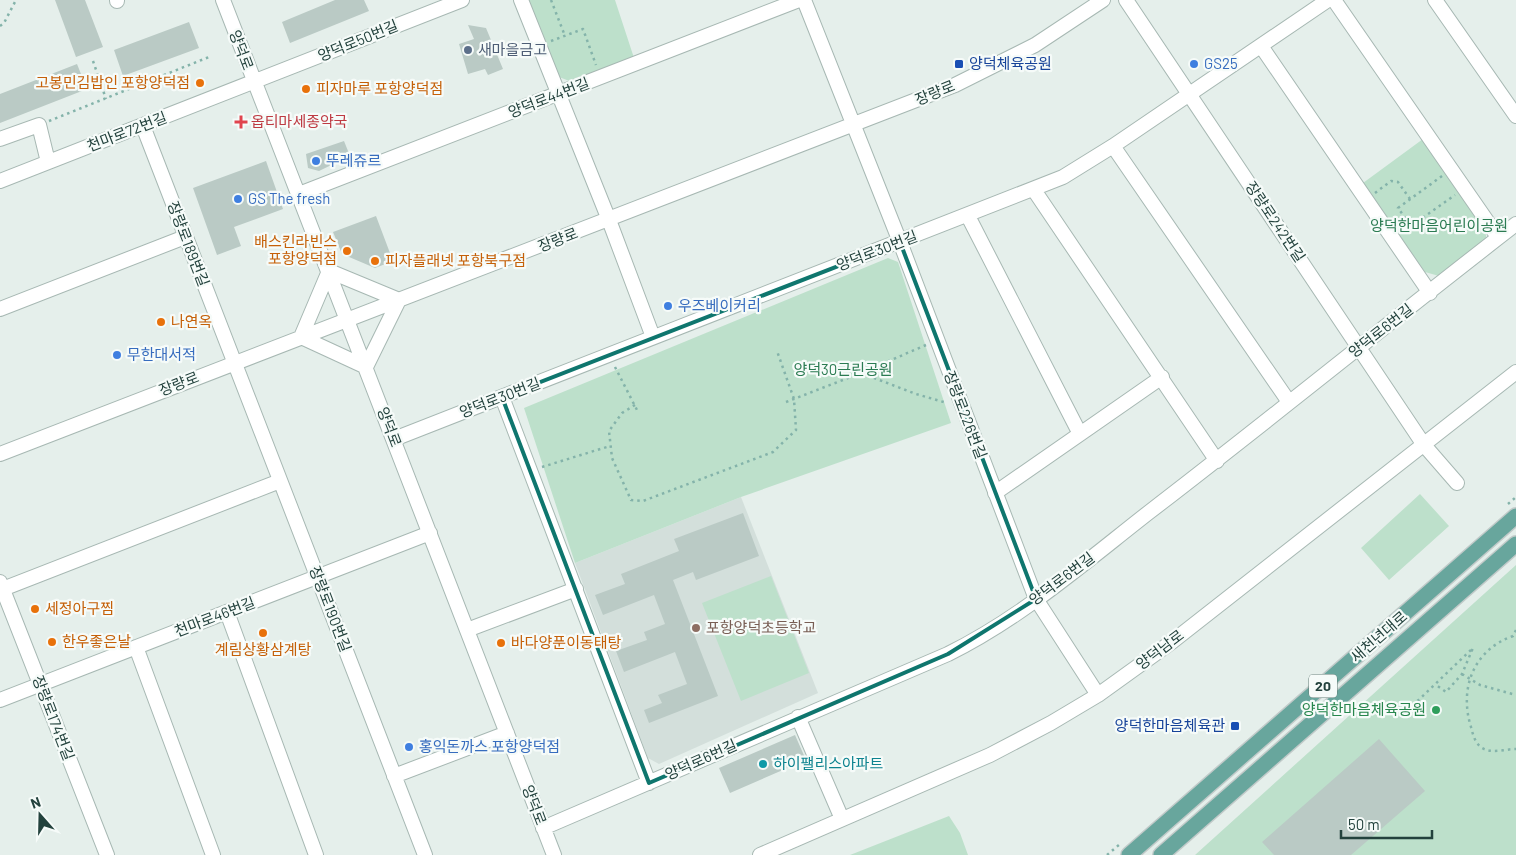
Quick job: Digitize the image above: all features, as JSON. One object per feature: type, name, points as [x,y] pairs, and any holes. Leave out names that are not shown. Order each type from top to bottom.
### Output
[{"type":"main road","name":"새천년대로","points":[[1129,855],[1516,516]]},
{"type":"main road","name":"새천년대로","points":[[1161,855],[1516,544]]},
{"type":"street","name":"양덕로","points":[[223,0],[554,855]]},
{"type":"street","name":"양덕로50번길","points":[[254,83],[462,0]]},
{"type":"street","points":[[521,0],[609,220],[653,337]]},
{"type":"street","name":"양덕로44번길","points":[[299,194],[799,0]]},
{"type":"street","name":"장량로226번길","points":[[804,0],[900,242],[1036,599],[1098,695]]},
{"type":"street","name":"장량로","points":[[0,454],[234,362],[609,220],[983,72],[1035,45],[1103,0]]},
{"type":"street","name":"장량로242번길","points":[[1126,0],[1424,445],[1457,484]]},
{"type":"street","name":"양덕로30번길","points":[[394,439],[968,216],[1063,177],[1113,146],[1328,0]]},
{"type":"street","points":[[1334,0],[1498,237]]},
{"type":"street","points":[[1435,0],[1516,116]]},
{"type":"street","points":[[1261,46],[1367,198],[1430,293]]},
{"type":"street","name":"천마로72번길","points":[[0,181],[254,83]]},
{"type":"street","points":[[0,139],[39,125],[48,162]]},
{"type":"street","name":"장량로189번길","points":[[143,126],[234,362]]},
{"type":"street","points":[[1113,146],[1289,402]]},
{"type":"street","points":[[1034,190],[1217,460]]},
{"type":"street","points":[[968,216],[1080,434]]},
{"type":"street","name":"양덕로6번길","points":[[544,828],[968,644],[1036,599],[1217,460],[1516,224]]},
{"type":"street","points":[[0,309],[185,237]]},
{"type":"street","points":[[329,271],[398,300],[366,367],[300,337],[329,271]]},
{"type":"street","name":"장량로190번길","points":[[234,362],[425,855]]},
{"type":"street","name":"양덕남로","points":[[760,855],[990,755],[1098,695],[1173,641],[1516,372]]},
{"type":"street","points":[[995,493],[1162,377]]},
{"type":"street","points":[[502,397],[649,783]]},
{"type":"street","points":[[1,587],[280,481]]},
{"type":"street","name":"천마로46번길","points":[[0,700],[430,533]]},
{"type":"street","name":"장량로174번길","points":[[1,587],[107,855]]},
{"type":"street","points":[[467,630],[576,588]]},
{"type":"street","points":[[227,612],[316,855]]},
{"type":"street","points":[[136,647],[213,855]]},
{"type":"street","points":[[798,717],[842,819]]},
{"type":"street","points":[[394,776],[507,733]]},
{"type":"path","points":[[0,26],[4,23],[16,0]]},
{"type":"path","points":[[552,0],[565,36]]},
{"type":"path","points":[[538,46],[583,29],[601,78]]},
{"type":"path","points":[[39,125],[209,57]]},
{"type":"path","points":[[93,61],[106,99]]},
{"type":"path","points":[[1451,170],[1398,208],[1411,226],[1464,188]]},
{"type":"path","points":[[1367,198],[1391,181],[1398,182],[1410,199]]},
{"type":"path","points":[[786,402],[937,341]]},
{"type":"path","points":[[635,405],[622,413],[609,431],[610,446],[612,458],[631,500],[643,501],[773,452],[796,430],[794,399],[776,351]]},
{"type":"path","points":[[608,355],[637,410]]},
{"type":"path","points":[[861,373],[916,394],[961,406]]},
{"type":"path","points":[[531,470],[610,446]]},
{"type":"path","points":[[1516,630],[1513,636],[1498,642],[1480,660],[1466,687],[1469,717],[1476,742],[1481,748],[1490,750],[1516,749]]},
{"type":"path","points":[[1408,710],[1436,685],[1454,664],[1473,648],[1462,674],[1446,692],[1436,685]]},
{"type":"path","points":[[1462,674],[1480,685],[1516,695]]},
{"type":"highlighted area","points":[[900,242],[1036,599],[948,654],[649,783],[502,397]]},
{"type":"shaded area","name":"포항양덕초등학교","points":[[741,497],[818,693],[659,764],[648,758],[575,563]]},
{"type":"green space","points":[[529,0],[615,0],[634,58],[572,82],[559,77]]},
{"type":"green space","name":"양덕한마음어린이공원","points":[[1423,139],[1486,228],[1486,239],[1439,276],[1425,272],[1363,183]]},
{"type":"green space","name":"양덕30근린공원","points":[[888,258],[898,262],[951,423],[741,497],[575,563],[524,408]]},
{"type":"green space","points":[[1420,494],[1449,526],[1389,580],[1361,548]]},
{"type":"green space","name":"양덕한마음체육공원","points":[[1516,565],[1516,855],[1195,855]]},
{"type":"green space","points":[[771,576],[809,673],[741,701],[702,603]]},
{"type":"green space","points":[[949,816],[960,833],[968,855],[850,855]]},
{"type":"building","points":[[55,0],[85,0],[103,47],[76,57]]},
{"type":"building","points":[[335,0],[364,0],[369,11],[290,43],[282,22]]},
{"type":"building","points":[[189,22],[199,48],[123,76],[114,50]]},
{"type":"building","points":[[468,25],[486,28],[503,69],[488,75],[485,69],[468,74],[459,44],[474,39]]},
{"type":"building","points":[[77,64],[87,89],[0,123],[0,94]]},
{"type":"building","points":[[344,141],[350,156],[319,171],[308,168],[306,154]]},
{"type":"building","name":"GS The fresh","points":[[266,161],[283,209],[234,227],[241,246],[217,255],[193,188]]},
{"type":"building","points":[[376,216],[393,261],[375,268],[342,254],[333,232]]},
{"type":"building","points":[[743,513],[759,556],[696,580],[693,572],[673,580],[718,696],[649,723],[644,710],[662,703],[658,695],[687,684],[675,652],[624,672],[616,651],[647,640],[644,632],[665,624],[654,595],[603,615],[595,595],[625,584],[621,574],[679,551],[674,539]]},
{"type":"building","name":"하이팰리스아파트","points":[[795,735],[806,760],[730,793],[719,768]]},
{"type":"building","points":[[1379,739],[1425,791],[1351,855],[1274,855],[1262,842]]},
{"type":"place","name":"새마을금고","points":[[468,50]]},
{"type":"place","name":"양덕체육공원","points":[[959,64]]},
{"type":"place","name":"GS25","points":[[1194,64]]},
{"type":"place","name":"고봉민김밥인 포항양덕점","points":[[200,83]]},
{"type":"place","name":"피자마루 포항양덕점","points":[[306,89]]},
{"type":"place","name":"옵티마세종약국","points":[[241,122]]},
{"type":"place","name":"뚜레쥬르","points":[[316,161]]},
{"type":"place","name":"GS The fresh","points":[[238,199]]},
{"type":"place","name":"배스킨라빈스 포항양덕점","points":[[347,251]]},
{"type":"place","name":"피자플래넷 포항북구점","points":[[375,261]]},
{"type":"place","name":"우즈베이커리","points":[[668,306]]},
{"type":"place","name":"나연옥","points":[[161,322]]},
{"type":"place","name":"무한대서적","points":[[117,355]]},
{"type":"place","name":"세정아구찜","points":[[35,609]]},
{"type":"place","name":"포항양덕초등학교","points":[[696,628]]},
{"type":"place","name":"계림상황삼계탕","points":[[263,633]]},
{"type":"place","name":"한우좋은날","points":[[52,642]]},
{"type":"place","name":"바다양푼이동태탕","points":[[501,643]]},
{"type":"place","name":"양덕한마음체육공원","points":[[1436,710]]},
{"type":"place","name":"양덕한마음체육관","points":[[1235,726]]},
{"type":"place","name":"홍익돈까스 포항양덕점","points":[[409,747]]},
{"type":"place","name":"하이팰리스아파트","points":[[763,764]]}]
